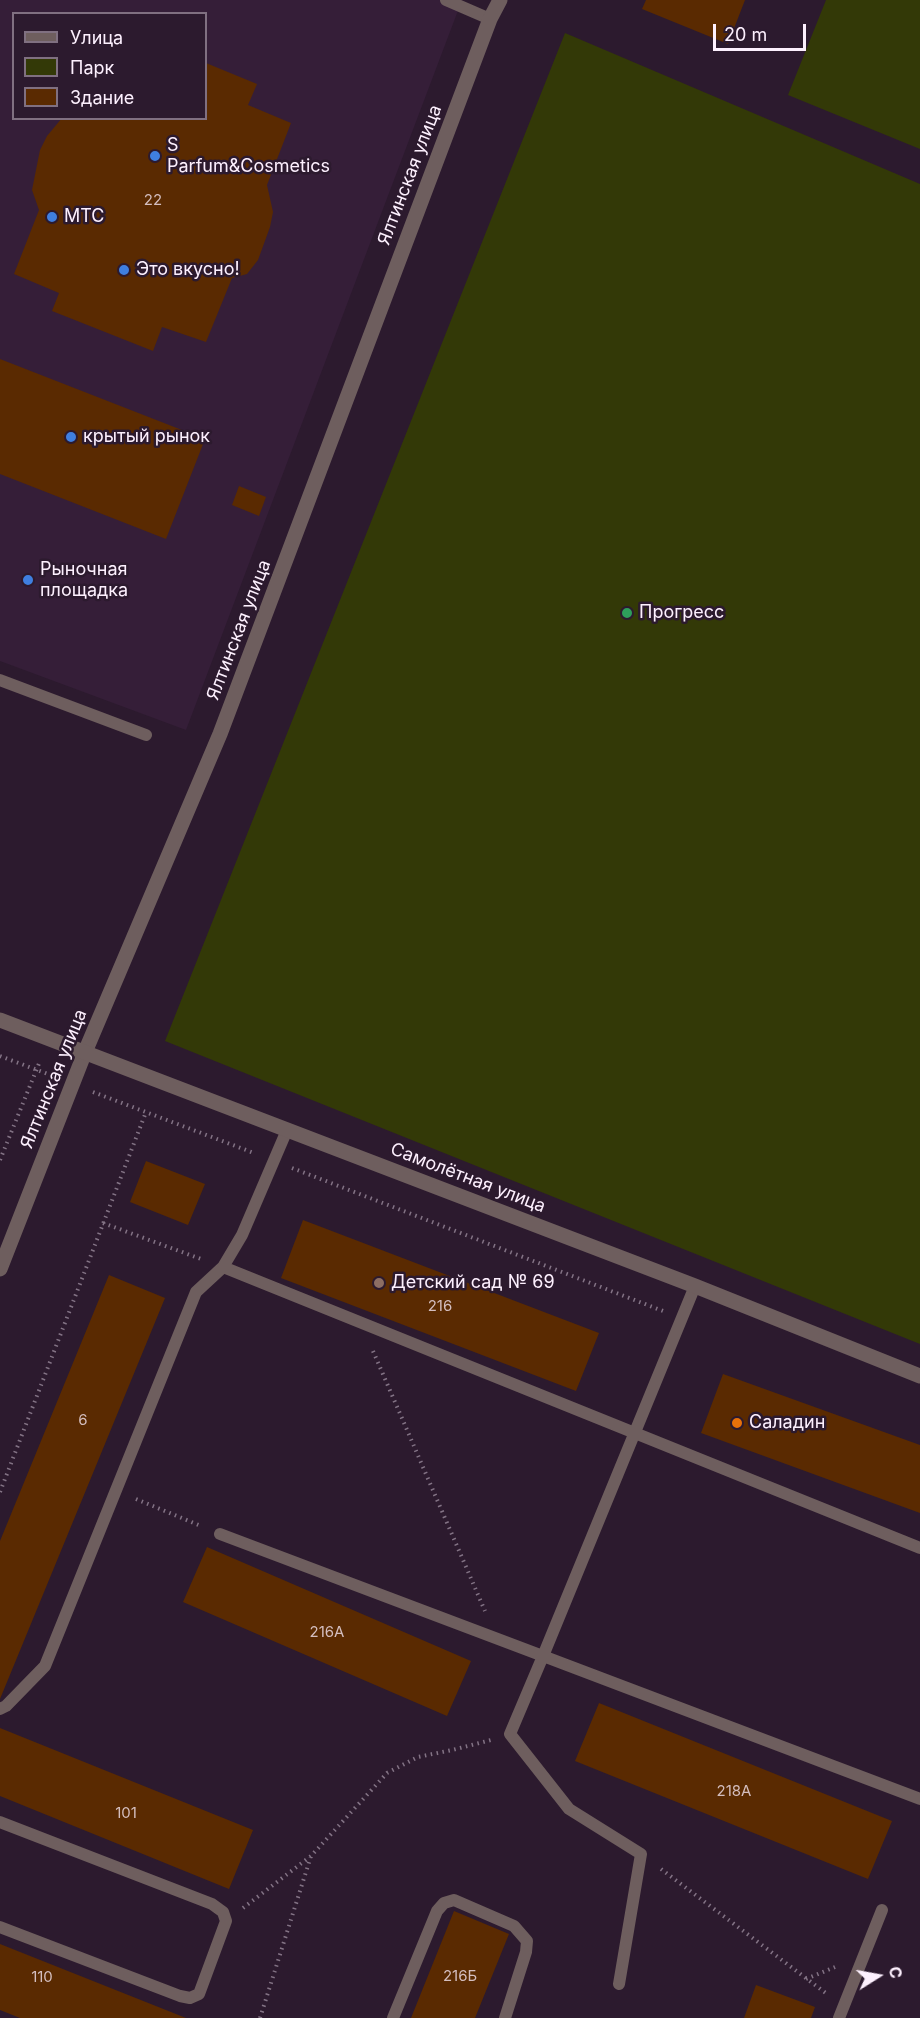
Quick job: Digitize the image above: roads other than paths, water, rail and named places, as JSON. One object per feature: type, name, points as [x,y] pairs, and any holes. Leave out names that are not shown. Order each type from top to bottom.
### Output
[{"type":"street","name":"Ялтинская улица","points":[[0,1269],[85,1052],[220,734],[490,19],[500,0]]},
{"type":"street","name":"Самолётная улица","points":[[0,1020],[695,1286],[920,1377]]},
{"type":"lane","points":[[446,0],[490,19]]},
{"type":"lane","points":[[0,680],[146,735]]},
{"type":"lane","points":[[0,1709],[6,1706],[45,1666],[196,1292],[223,1267],[242,1235],[287,1130]]},
{"type":"lane","points":[[223,1267],[920,1548]]},
{"type":"lane","points":[[619,1984],[641,1854],[570,1809],[510,1734],[695,1286]]},
{"type":"lane","points":[[220,1534],[920,1800]]},
{"type":"lane","points":[[0,1822],[212,1904],[223,1912],[226,1921],[199,1994],[190,1998],[0,1927]]},
{"type":"lane","points":[[393,2018],[437,1911],[444,1903],[454,1900],[514,1926],[526,1941],[526,1952],[505,2018]]},
{"type":"lane","points":[[842,2012],[882,1910]]},
{"type":"place","name":"S Parfum&Cosmetics","points":[[155,156]]},
{"type":"place","name":"МТС","points":[[52,217]]},
{"type":"place","name":"Это вкусно!","points":[[124,270]]},
{"type":"place","name":"крытый рынок","points":[[71,437]]},
{"type":"place","name":"Рыночная площадка","points":[[28,580]]},
{"type":"place","name":"Прогресс","points":[[627,613]]},
{"type":"place","name":"Детский сад № 69","points":[[379,1283]]},
{"type":"place","name":"Саладин","points":[[737,1423]]}]
